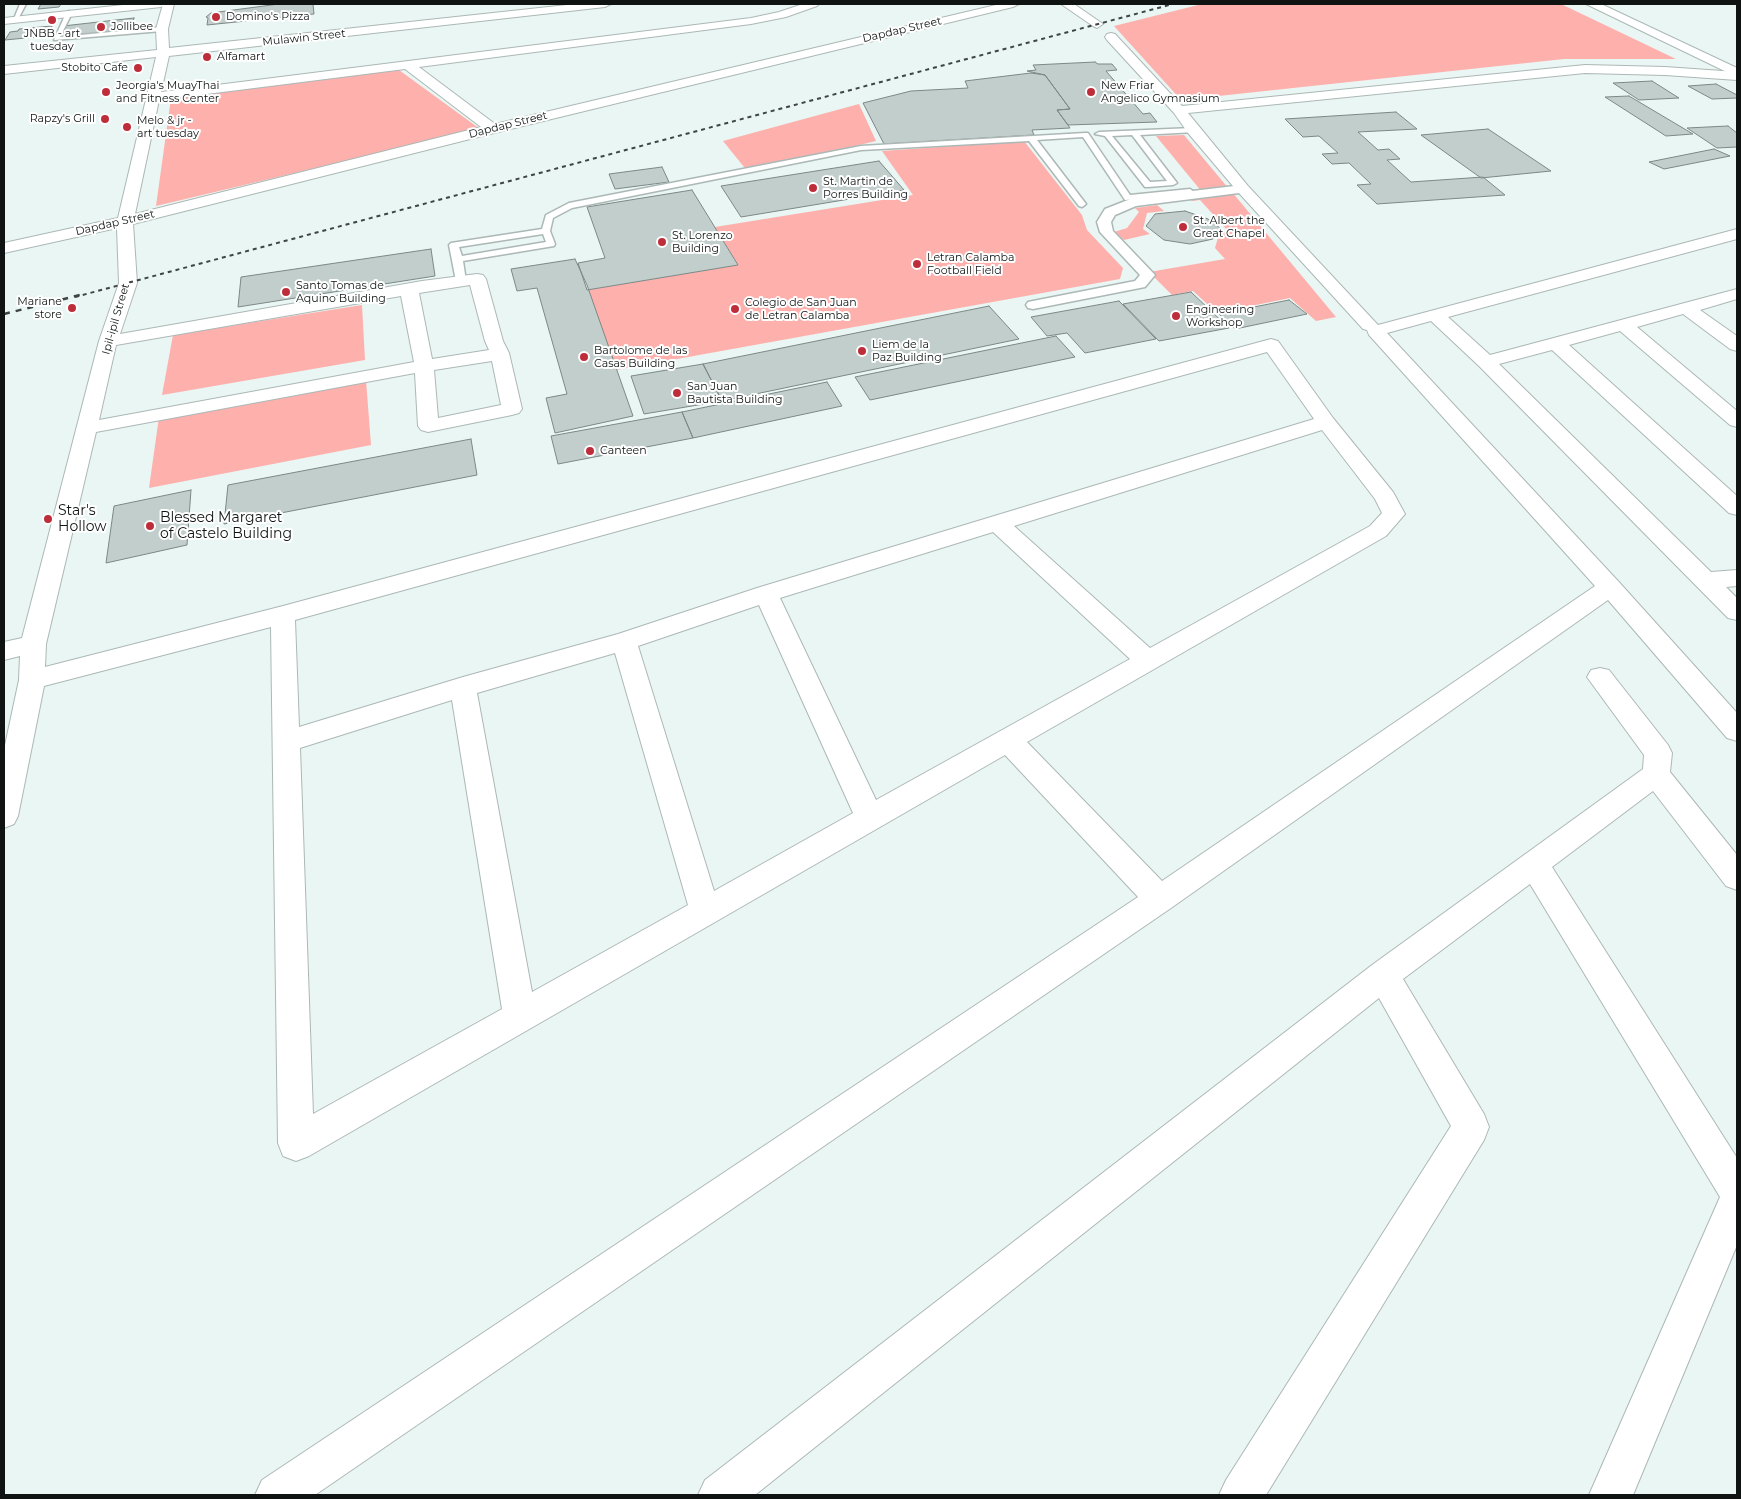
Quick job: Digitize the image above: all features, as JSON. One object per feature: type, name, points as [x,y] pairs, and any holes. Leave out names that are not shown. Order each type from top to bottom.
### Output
[{"type":"street","points":[[9,20],[68,10],[161,4]]},
{"type":"street","name":"Ipil-ipil Street","points":[[4,816],[32,680],[33,644],[108,341],[128,283],[125,221],[163,53],[162,28],[168,4]]},
{"type":"street","name":"Mulawin Street","points":[[4,70],[605,4]]},
{"type":"street","points":[[153,97],[751,21],[782,15],[812,4]]},
{"type":"street","name":"Dapdap Street","points":[[4,248],[125,221],[492,129],[1013,4]]},
{"type":"street","points":[[1067,4],[1097,24]]},
{"type":"street","points":[[1592,4],[1737,74]]},
{"type":"street","points":[[1111,37],[1179,110],[1193,130],[1242,188],[1369,326]]},
{"type":"street","points":[[408,65],[492,129]]},
{"type":"street","points":[[1179,110],[1585,69],[1665,70],[1737,74]]},
{"type":"street","points":[[1033,306],[1140,284],[1148,275],[1107,232],[1104,222],[1110,212],[1133,202],[1242,188]]},
{"type":"street","points":[[1737,234],[1375,331],[1610,587],[1737,731]]},
{"type":"street","points":[[108,341],[409,289],[477,279],[497,347],[512,410],[428,426],[423,360],[409,289]]},
{"type":"street","points":[[1486,362],[1737,294]]},
{"type":"street","points":[[1686,308],[1737,344]]},
{"type":"street","points":[[1436,316],[1486,362],[1737,612]]},
{"type":"street","points":[[1623,324],[1737,421]]},
{"type":"street","points":[[32,680],[283,616],[1271,344],[1326,422],[1385,497],[1394,514],[1378,531],[296,1143],[283,616]]},
{"type":"street","points":[[1556,344],[1737,508]]},
{"type":"street","points":[[88,421],[497,347]]},
{"type":"street","points":[[286,742],[463,687],[624,641],[766,594],[1326,422]]},
{"type":"street","points":[[997,523],[1149,662]]},
{"type":"street","points":[[1706,580],[1737,578]]},
{"type":"street","points":[[277,1495],[1160,900],[1610,587]]},
{"type":"street","points":[[766,594],[870,818]]},
{"type":"street","points":[[624,641],[706,911]]},
{"type":"street","points":[[4,651],[33,644]]},
{"type":"street","points":[[1600,677],[1658,753],[1656,774],[1737,877]]},
{"type":"street","points":[[463,687],[520,1018]]},
{"type":"street","points":[[1008,740],[1160,900]]},
{"type":"street","points":[[720,1495],[1383,975],[1656,774]]},
{"type":"street","points":[[1533,864],[1737,1191]]},
{"type":"street","points":[[1241,1495],[1472,1127],[1383,975]]},
{"type":"street","points":[[1611,1495],[1737,1201]]},
{"type":"lane","points":[[9,20],[23,4]]},
{"type":"lane","points":[[68,10],[56,39],[162,28]]},
{"type":"lane","points":[[458,259],[551,244],[546,231],[549,217],[569,206],[722,178],[861,148],[1193,130]]},
{"type":"lane","points":[[1107,134],[1148,185],[1173,183],[1135,133]]},
{"type":"lane","points":[[1085,135],[1128,198],[1242,188]]},
{"type":"lane","points":[[1031,138],[1082,204]]},
{"type":"lane","points":[[461,281],[454,245],[546,231]]},
{"type":"shaded area","points":[[1202,4],[1561,4],[1676,59],[1564,59],[1181,100],[1114,26]]},
{"type":"shaded area","points":[[399,70],[480,129],[156,206],[171,98]]},
{"type":"shaded area","points":[[859,104],[876,141],[763,168],[744,167],[723,141]]},
{"type":"shaded area","points":[[1184,135],[1229,189],[1202,192],[1156,136]]},
{"type":"shaded area","points":[[1024,141],[1082,215],[1087,230],[1123,268],[1120,279],[616,370],[587,290],[738,265],[715,227],[913,195],[882,151]]},
{"type":"shaded area","points":[[1232,192],[1336,317],[1316,321],[1290,298],[1217,313],[1193,291],[1172,295],[1149,272],[1225,259],[1215,248],[1219,234],[1228,231],[1200,200],[1192,201],[1187,196]]},
{"type":"shaded area","points":[[1157,205],[1164,211],[1147,213],[1143,229],[1150,234],[1124,240],[1114,232],[1127,228],[1139,212],[1135,208]]},
{"type":"shaded area","points":[[362,305],[365,360],[162,395],[173,335]]},
{"type":"shaded area","points":[[366,380],[371,445],[149,488],[159,417]]},
{"type":"building","points":[[41,4],[61,4],[59,7],[38,9]]},
{"type":"building","points":[[279,4],[313,4],[314,14],[207,25],[208,18],[206,17],[211,13]]},
{"type":"building","points":[[134,18],[131,31],[58,39],[63,26]]},
{"type":"building","points":[[52,26],[46,36],[5,40],[10,32],[18,31],[19,29]]},
{"type":"building","name":"New Friar Angelico Gymnasium","points":[[1095,62],[1098,64],[1112,64],[1117,70],[1106,71],[1143,114],[1150,113],[1157,122],[1068,125],[1057,110],[1070,109],[1045,75],[1027,71],[1036,70],[1033,65]]},
{"type":"building","points":[[1031,73],[1045,75],[1070,109],[1057,110],[1070,128],[1032,130],[1034,135],[884,144],[863,103],[911,91],[968,88],[965,81]]},
{"type":"building","points":[[1652,81],[1679,98],[1639,100],[1613,83]]},
{"type":"building","points":[[1716,84],[1737,95],[1737,98],[1712,99],[1688,86]]},
{"type":"building","points":[[1629,96],[1693,134],[1666,136],[1605,97]]},
{"type":"building","points":[[1396,112],[1417,129],[1358,132],[1378,150],[1389,149],[1400,159],[1387,160],[1411,182],[1483,177],[1505,195],[1377,204],[1357,185],[1371,184],[1349,163],[1332,164],[1322,154],[1338,153],[1319,136],[1303,137],[1285,119]]},
{"type":"building","points":[[1728,126],[1737,133],[1737,147],[1717,148],[1687,128]]},
{"type":"building","points":[[1488,129],[1551,171],[1481,178],[1421,135]]},
{"type":"building","points":[[1714,149],[1730,156],[1664,169],[1649,162]]},
{"type":"building","name":"St. Martin de Porres Building","points":[[879,161],[904,190],[741,217],[721,186]]},
{"type":"building","points":[[662,167],[669,182],[615,189],[609,174]]},
{"type":"building","name":"St. Lorenzo Building","points":[[692,190],[738,265],[587,290],[578,263],[605,258],[587,207]]},
{"type":"building","name":"St. Albert the Great Chapel","points":[[1185,211],[1208,219],[1220,228],[1213,239],[1190,244],[1164,240],[1146,226],[1155,214]]},
{"type":"building","name":"Santo Tomas de Aquino Building","points":[[431,249],[435,276],[238,307],[241,277]]},
{"type":"building","name":"Bartolome de las Casas Building","points":[[575,259],[587,285],[633,416],[555,433],[546,398],[567,394],[537,288],[517,291],[511,269]]},
{"type":"building","name":"Engineering Workshop","points":[[1191,292],[1229,328],[1159,341],[1123,304]]},
{"type":"building","points":[[1289,300],[1307,314],[1235,329],[1219,314]]},
{"type":"building","points":[[1119,301],[1156,339],[1085,353],[1067,333],[1047,336],[1031,317]]},
{"type":"building","name":"Liem de la Paz Building","points":[[989,306],[1019,339],[722,401],[703,364]]},
{"type":"building","points":[[1056,336],[1075,357],[870,400],[855,377]]},
{"type":"building","name":"San Juan Bautista Building","points":[[703,364],[722,401],[644,414],[631,376]]},
{"type":"building","points":[[827,382],[842,406],[693,438],[682,412]]},
{"type":"building","name":"Canteen","points":[[682,412],[693,438],[558,464],[551,436]]},
{"type":"building","points":[[471,439],[477,475],[224,524],[228,485]]},
{"type":"building","name":"Blessed Margaret of Castelo Building","points":[[191,490],[187,545],[106,563],[114,506]]},
{"type":"railway","points":[[75,297],[1173,4]]},
{"type":"railway","points":[[4,314],[80,295]]},
{"type":"place","name":"Domino's Pizza","points":[[216,17]]},
{"type":"place","name":"JNBB - art tuesday","points":[[52,20]]},
{"type":"place","name":"Jollibee","points":[[101,27]]},
{"type":"place","name":"Alfamart","points":[[207,57]]},
{"type":"place","name":"Stobito Cafe","points":[[138,68]]},
{"type":"place","name":"Jeorgia's MuayThai and Fitness Center","points":[[106,92]]},
{"type":"place","name":"New Friar Angelico Gymnasium","points":[[1091,92]]},
{"type":"place","name":"Rapzy's Grill","points":[[105,119]]},
{"type":"place","name":"Melo & jr - art tuesday","points":[[127,127]]},
{"type":"place","name":"St. Martin de Porres Building","points":[[813,188]]},
{"type":"place","name":"St. Albert the Great Chapel","points":[[1183,227]]},
{"type":"place","name":"St. Lorenzo Building","points":[[662,242]]},
{"type":"place","name":"Letran Calamba Football Field","points":[[917,264]]},
{"type":"place","name":"Santo Tomas de Aquino Building","points":[[286,292]]},
{"type":"place","name":"Mariane store","points":[[72,308]]},
{"type":"place","name":"Colegio de San Juan de Letran Calamba","points":[[735,309]]},
{"type":"place","name":"Engineering Workshop","points":[[1176,316]]},
{"type":"place","name":"Liem de la Paz Building","points":[[862,351]]},
{"type":"place","name":"Bartolome de las Casas Building","points":[[584,357]]},
{"type":"place","name":"San Juan Bautista Building","points":[[677,393]]},
{"type":"place","name":"Canteen","points":[[590,451]]},
{"type":"place","name":"Star's Hollow","points":[[48,519]]},
{"type":"place","name":"Blessed Margaret of Castelo Building","points":[[150,526]]}]
